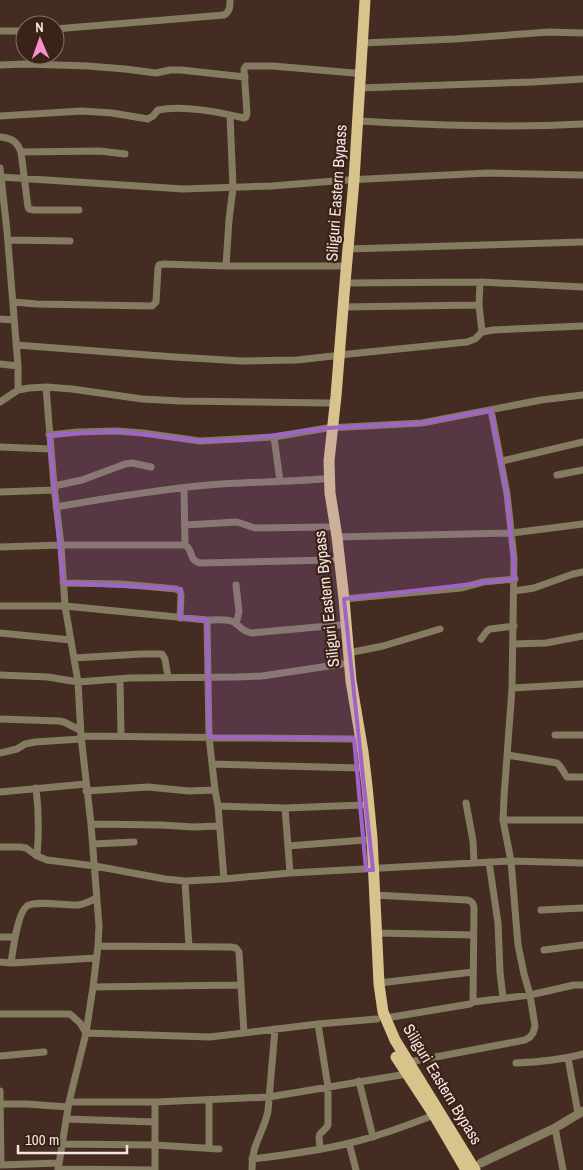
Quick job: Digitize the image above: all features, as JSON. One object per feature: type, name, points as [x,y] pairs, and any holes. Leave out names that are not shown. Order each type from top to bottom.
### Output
[{"type":"main road","name":"Siliguri Eastern Bypass","points":[[357,0],[348,249],[343,308],[329,403],[330,428],[323,453],[322,479],[342,664],[359,768],[365,840],[374,894],[381,1019]]},
{"type":"main road","name":"Siliguri Eastern Bypass","points":[[365,0],[358,122],[340,266],[330,428],[329,477],[344,599],[351,681],[367,786],[370,870],[366,894],[372,989],[391,1049],[408,1068],[472,1168]]},
{"type":"main road","name":"Siliguri Eastern Bypass","points":[[408,1068],[434,1115],[472,1168]]},
{"type":"street","points":[[65,28],[224,15],[230,9],[230,0]]},
{"type":"street","points":[[0,31],[15,31]]},
{"type":"street","points":[[362,43],[549,32],[583,33]]},
{"type":"street","points":[[0,64],[95,66],[156,73],[181,70],[245,77]]},
{"type":"street","points":[[0,116],[90,112],[112,113],[148,119],[158,110],[189,109],[244,118],[246,116],[244,69],[246,66],[273,66],[354,73]]},
{"type":"street","points":[[360,88],[583,79]]},
{"type":"street","points":[[226,266],[233,188],[230,115]]},
{"type":"street","points":[[358,122],[446,126],[583,124]]},
{"type":"street","points":[[0,137],[10,138],[19,147],[29,208],[34,210],[79,210]]},
{"type":"street","points":[[21,152],[100,151],[125,154]]},
{"type":"street","points":[[0,168],[10,262],[18,390]]},
{"type":"street","points":[[1,178],[183,189],[272,186],[488,173],[583,175]]},
{"type":"street","points":[[8,240],[70,241]]},
{"type":"street","points":[[348,249],[583,242]]},
{"type":"street","points":[[0,261],[10,262]]},
{"type":"street","points":[[13,302],[152,306],[156,302],[158,268],[161,264],[340,266]]},
{"type":"street","points":[[345,283],[480,282],[583,287]]},
{"type":"street","points":[[480,282],[479,305],[482,332]]},
{"type":"street","points":[[343,308],[479,305]]},
{"type":"street","points":[[0,319],[14,320]]},
{"type":"street","points":[[16,345],[242,361],[297,360],[467,342],[475,339],[482,332],[493,330],[583,326]]},
{"type":"street","points":[[0,364],[18,366]]},
{"type":"street","points":[[46,387],[65,606],[78,682],[81,735],[93,844],[99,926],[86,1033],[69,1104],[58,1167]]},
{"type":"street","points":[[0,402],[18,390],[46,387],[142,399],[329,403]]},
{"type":"street","points":[[49,435],[85,431],[116,431],[200,441],[274,437],[330,428],[422,423],[541,400],[583,395]]},
{"type":"street","points":[[0,1104],[155,1102],[269,1097],[358,1081],[525,1040],[533,1033],[535,1026],[518,945],[511,861],[503,820],[512,688],[515,579],[507,494],[502,461],[490,410]]},
{"type":"street","points":[[274,437],[280,481]]},
{"type":"street","points":[[502,461],[583,442]]},
{"type":"street","points":[[0,447],[51,449]]},
{"type":"street","points":[[0,492],[54,488],[125,464],[132,463],[152,467]]},
{"type":"street","points":[[557,475],[583,470]]},
{"type":"street","points":[[56,507],[153,490],[322,479]]},
{"type":"street","points":[[184,488],[185,545],[190,550],[195,562],[332,560]]},
{"type":"street","points":[[185,525],[237,522],[255,528],[328,527]]},
{"type":"street","points":[[337,537],[512,533],[583,524]]},
{"type":"street","points":[[0,547],[185,545]]},
{"type":"street","points":[[514,591],[534,588],[583,572]]},
{"type":"street","points":[[344,599],[461,588],[483,582],[515,579]]},
{"type":"street","points":[[63,583],[122,584],[176,589],[180,591],[181,595],[180,618]]},
{"type":"street","points":[[236,586],[239,616],[236,624]]},
{"type":"street","points":[[0,606],[65,606],[180,618],[227,620],[232,621],[241,630],[252,633],[339,625]]},
{"type":"street","points":[[206,620],[209,737],[218,806],[224,879]]},
{"type":"street","points":[[482,639],[490,629],[514,626]]},
{"type":"street","points":[[348,653],[383,646],[440,629]]},
{"type":"street","points":[[0,633],[71,640]]},
{"type":"street","points":[[513,644],[546,643],[583,636]]},
{"type":"street","points":[[74,658],[162,654],[165,658],[168,677]]},
{"type":"street","points":[[0,675],[48,677],[78,682],[120,678],[262,676],[342,664]]},
{"type":"street","points":[[120,678],[121,736]]},
{"type":"street","points":[[512,688],[583,684]]},
{"type":"street","points":[[0,719],[59,721],[64,722],[81,735]]},
{"type":"street","points":[[0,753],[16,749],[25,744],[81,735],[354,740]]},
{"type":"street","points":[[555,735],[583,735]]},
{"type":"street","points":[[507,755],[557,763],[561,766],[567,777],[583,777]]},
{"type":"street","points":[[212,764],[359,768]]},
{"type":"street","points":[[0,792],[36,788],[86,787],[189,791],[215,790]]},
{"type":"street","points":[[36,788],[39,815],[37,856]]},
{"type":"street","points":[[466,803],[474,863]]},
{"type":"street","points":[[218,806],[285,808],[363,805]]},
{"type":"street","points":[[285,808],[290,873]]},
{"type":"street","points":[[503,820],[583,820]]},
{"type":"street","points":[[91,824],[220,826]]},
{"type":"street","points":[[288,846],[365,840]]},
{"type":"street","points":[[93,844],[134,842]]},
{"type":"street","points":[[0,847],[26,848],[47,860],[185,881],[290,873],[511,861],[583,863]]},
{"type":"street","points":[[489,862],[498,923],[503,998]]},
{"type":"street","points":[[185,881],[189,947]]},
{"type":"street","points":[[374,894],[471,901],[474,907],[474,1002]]},
{"type":"street","points":[[11,963],[14,937],[23,911],[27,906],[34,904],[77,905],[96,898]]},
{"type":"street","points":[[541,910],[583,908]]},
{"type":"street","points":[[376,933],[473,935]]},
{"type":"street","points":[[0,936],[14,937]]},
{"type":"street","points":[[544,950],[583,945]]},
{"type":"street","points":[[98,946],[236,948],[238,952],[244,1034]]},
{"type":"street","points":[[0,962],[96,958]]},
{"type":"street","points":[[379,983],[473,972]]},
{"type":"street","points":[[93,987],[240,985]]},
{"type":"street","points":[[86,1033],[210,1037],[244,1034],[318,1024],[381,1019],[474,1002],[530,995],[574,985],[583,986]]},
{"type":"street","points":[[0,1014],[70,1014],[80,1023],[86,1033]]},
{"type":"street","points":[[318,1024],[328,1087],[328,1125],[319,1137],[320,1149]]},
{"type":"street","points":[[252,1170],[252,1160],[257,1142],[266,1120],[275,1030]]},
{"type":"street","points":[[0,1056],[44,1052]]},
{"type":"street","points":[[516,1063],[547,1061],[583,1054]]},
{"type":"street","points":[[472,1168],[555,1128],[581,1112],[568,1058]]},
{"type":"street","points":[[358,1081],[373,1137]]},
{"type":"street","points":[[0,1092],[1,1165],[155,1170],[155,1102]]},
{"type":"street","points":[[209,1100],[209,1148]]},
{"type":"street","points":[[252,1160],[349,1143],[404,1127],[434,1115]]},
{"type":"street","points":[[66,1119],[155,1122]]},
{"type":"street","points":[[555,1128],[563,1170]]},
{"type":"street","points":[[349,1143],[356,1170]]},
{"type":"street","points":[[62,1144],[155,1145],[220,1149]]},
{"type":"highlighted area","points":[[491,410],[507,494],[515,579],[344,599],[373,870],[366,870],[354,739],[209,737],[207,620],[180,618],[181,589],[63,583],[49,435],[116,431],[200,441],[240,440],[327,428],[422,423]]}]
